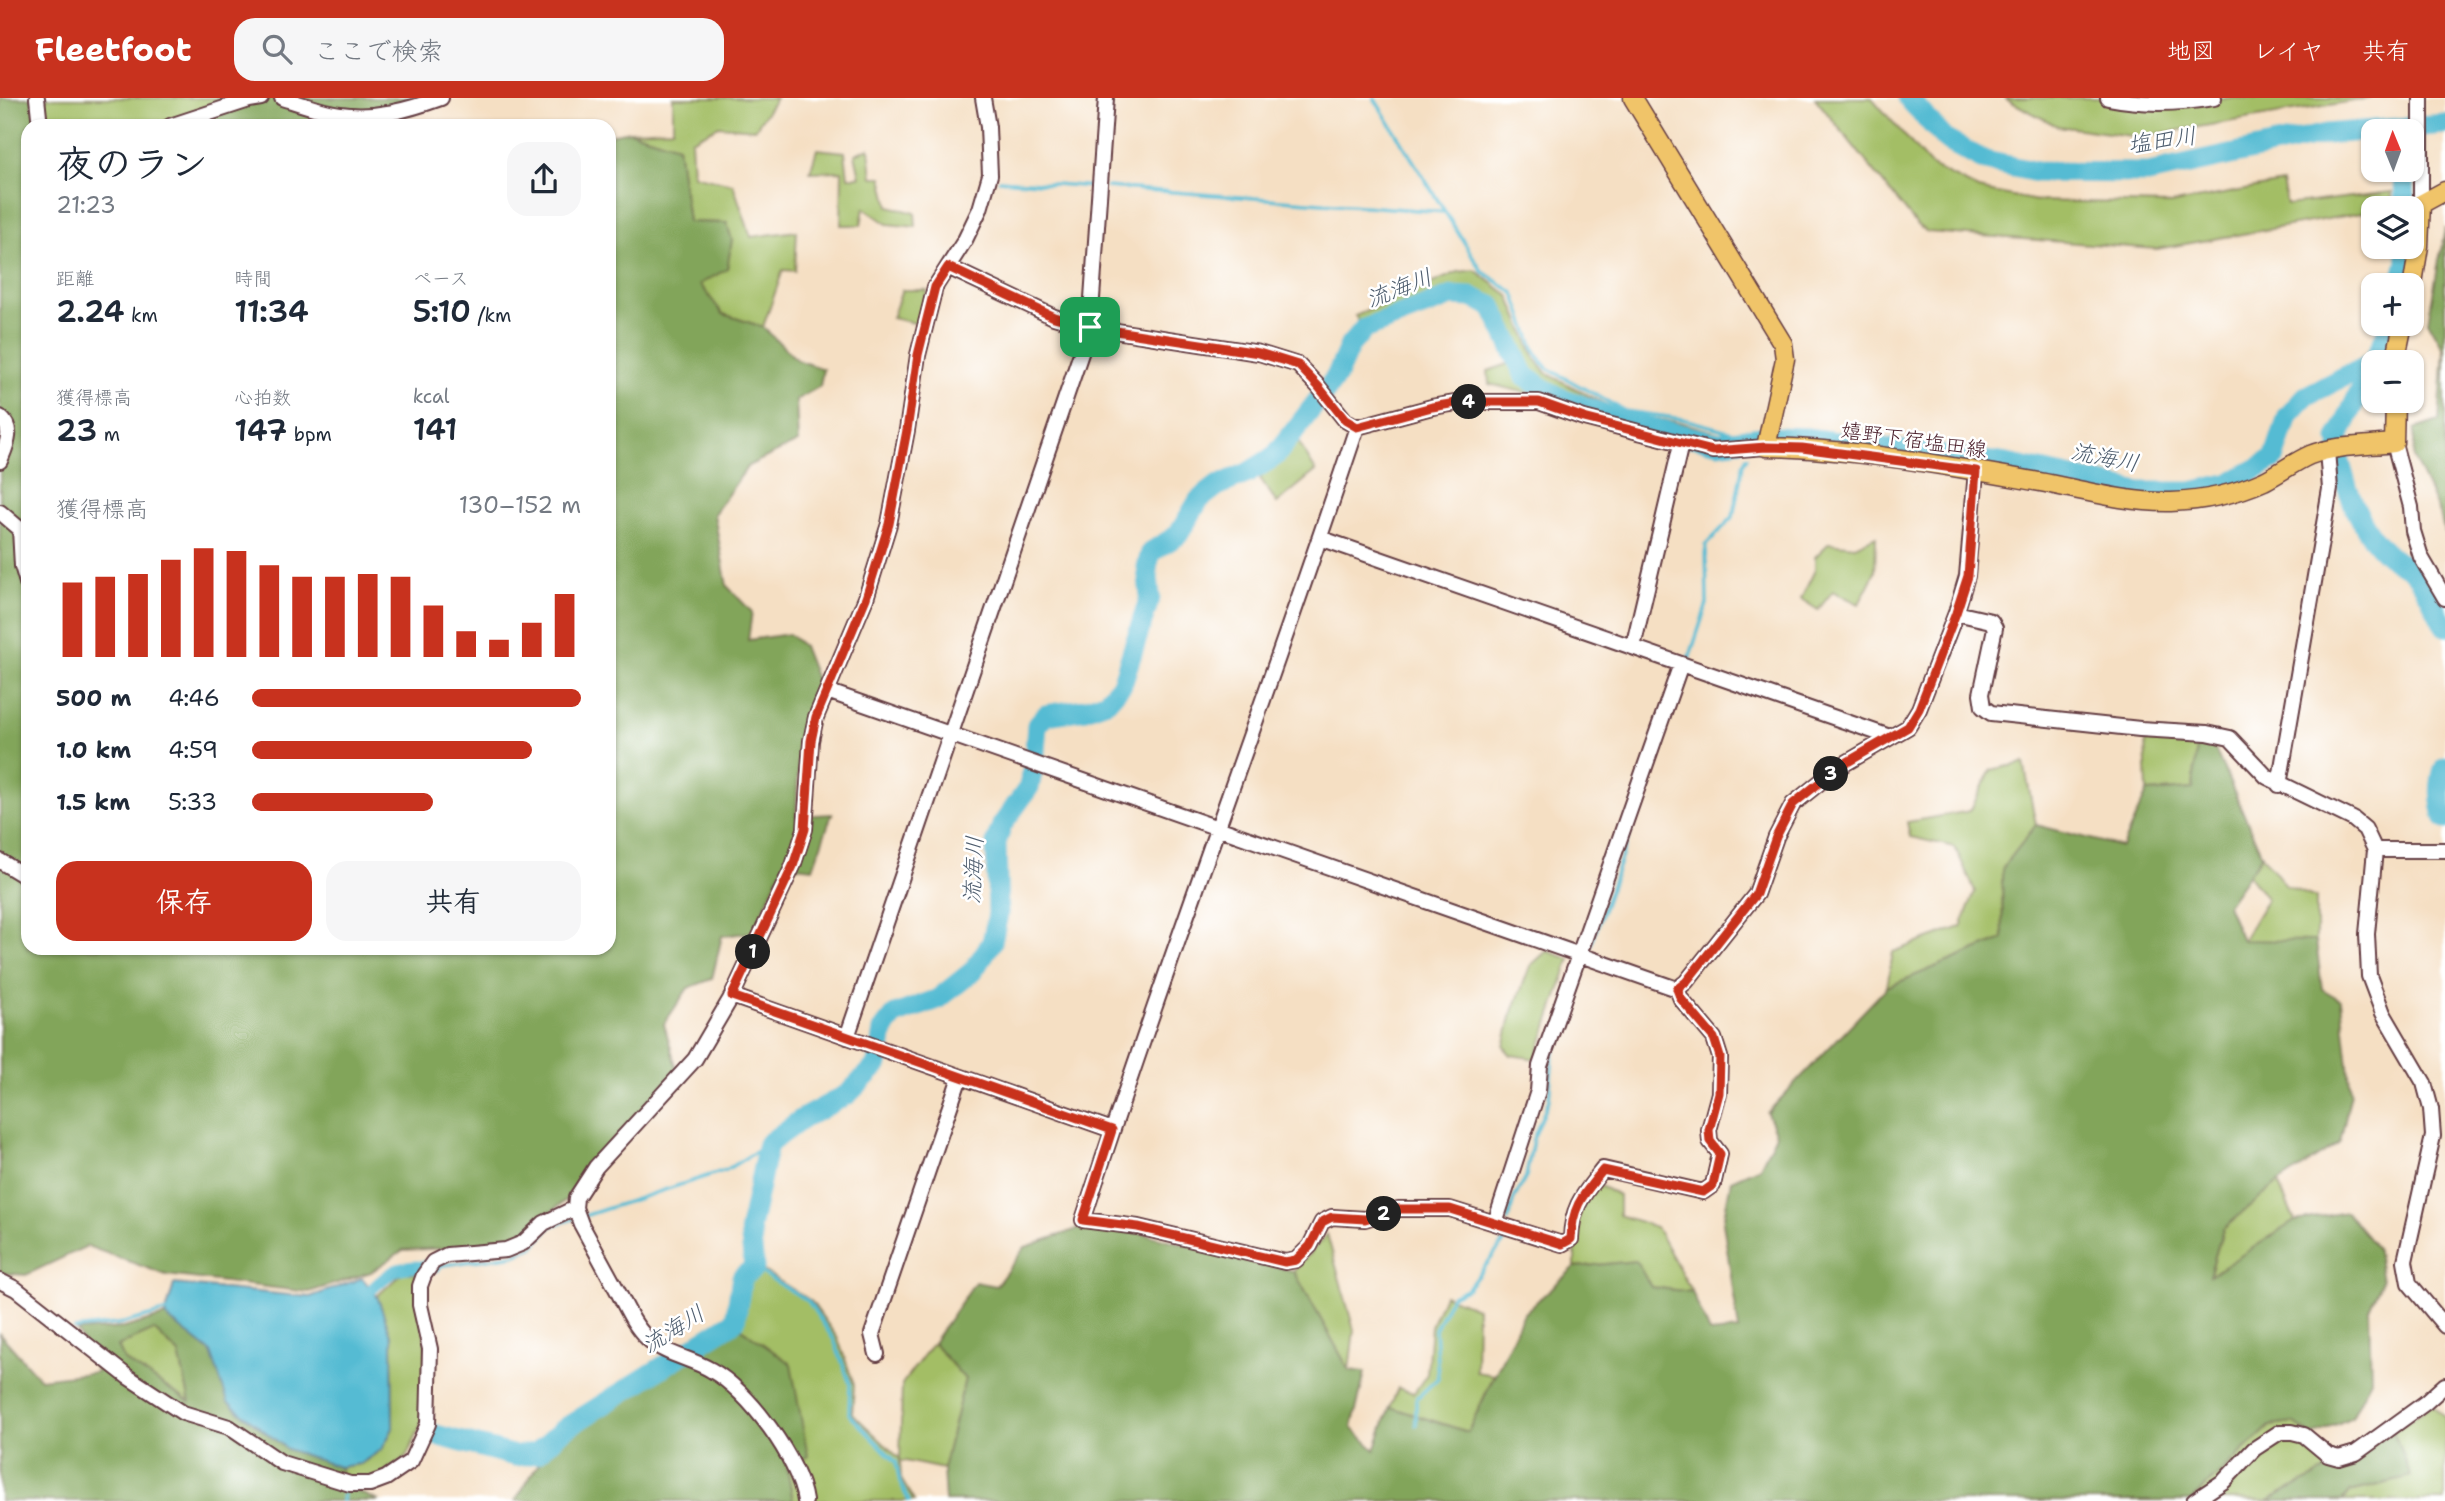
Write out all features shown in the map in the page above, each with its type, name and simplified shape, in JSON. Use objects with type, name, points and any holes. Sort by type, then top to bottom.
[{"type":"main road","points":[[1633,98],[1783,344],[1785,359],[1766,447]]},
{"type":"main road","points":[[2415,273],[2419,246],[2421,195],[2445,191]]},
{"type":"main road","points":[[2394,443],[2395,413]]},
{"type":"main road","name":"嬉野下宿塩田線","points":[[1766,447],[1852,453],[1976,471],[2138,500],[2175,502],[2220,496],[2263,481],[2309,456],[2327,450],[2394,443]]},
{"type":"street","points":[[37,98],[39,119]]},
{"type":"street","points":[[191,119],[261,98]]},
{"type":"street","points":[[282,98],[338,114],[361,116],[411,109],[441,98]]},
{"type":"street","points":[[805,1501],[795,1468],[780,1442],[734,1386],[710,1369],[668,1352],[649,1340],[634,1322],[581,1224],[575,1208],[576,1198],[596,1167],[695,1059],[732,996],[793,866],[805,829],[811,741],[816,717],[866,598],[889,524],[918,355],[935,287],[980,209],[990,175],[988,127],[983,98]]},
{"type":"street","points":[[847,1037],[1090,327],[1106,98]]},
{"type":"street","points":[[2108,98],[2127,102],[2188,102],[2214,98]]},
{"type":"street","points":[[2421,98],[2421,195]]},
{"type":"street","points":[[948,267],[1054,317],[1090,327],[1259,353],[1298,365],[1345,420],[1357,427],[1462,402],[1539,402],[1584,418],[1713,451],[1766,447]]},
{"type":"street","points":[[0,417],[4,419],[9,432],[0,461]]},
{"type":"street","points":[[827,691],[1219,827],[1677,989],[1681,999],[1714,1038],[1720,1057],[1719,1093],[1709,1130],[1710,1141],[1720,1154],[1713,1185],[1703,1192],[1603,1170],[1578,1202],[1572,1219],[1571,1239],[1562,1244],[1450,1209],[1398,1209],[1365,1219],[1332,1217],[1322,1222],[1310,1246],[1296,1260],[1285,1262],[1138,1227],[1083,1220],[1112,1130],[1219,827],[1320,538],[1357,427]]},
{"type":"street","points":[[2394,443],[2421,557],[2445,598]]},
{"type":"street","points":[[1633,647],[1681,444]]},
{"type":"street","points":[[2279,785],[2330,489],[2327,450]]},
{"type":"street","points":[[1677,989],[1686,982],[1756,894],[1776,837],[1793,804],[1839,767],[1908,727],[1919,709],[1968,576],[1976,471]]},
{"type":"street","points":[[0,512],[20,529],[21,548]]},
{"type":"street","points":[[1320,538],[1890,737]]},
{"type":"street","points":[[1956,613],[1991,621],[1995,628],[1981,694],[1983,707],[1991,713],[2140,729],[2207,733],[2230,738],[2267,777],[2353,819],[2365,829],[2375,850],[2367,934],[2369,976],[2384,1013],[2424,1083],[2431,1109],[2433,1136],[2405,1261],[2409,1283],[2445,1326]]},
{"type":"street","points":[[1495,1223],[1538,1091],[1540,1066],[1681,664]]},
{"type":"street","points":[[2375,850],[2445,850]]},
{"type":"street","points":[[0,861],[21,873]]},
{"type":"street","points":[[732,996],[1112,1130]]},
{"type":"street","points":[[877,1354],[872,1334],[960,1077]]},
{"type":"street","points":[[0,1281],[16,1289],[128,1377],[183,1413],[229,1427],[282,1463],[350,1484],[370,1484],[386,1478],[411,1461],[428,1424],[430,1349],[420,1305],[420,1286],[433,1262],[447,1255],[506,1250],[523,1243],[544,1223],[575,1208]]},
{"type":"street","points":[[2194,1501],[2224,1481],[2254,1449],[2280,1432],[2304,1435],[2328,1455],[2339,1458],[2356,1453],[2425,1404],[2445,1385]]},
{"type":"green space","points":[[0,98],[34,98],[37,119],[21,119],[21,955],[616,955],[616,134],[629,131],[678,146],[688,222],[727,223],[732,240],[727,269],[700,284],[723,314],[763,327],[797,360],[823,369],[820,386],[796,400],[798,442],[748,466],[714,514],[727,586],[752,612],[748,640],[789,634],[803,646],[818,684],[800,733],[796,816],[832,814],[813,868],[783,865],[754,932],[722,936],[712,979],[688,988],[664,1024],[677,1070],[631,1123],[590,1162],[567,1199],[516,1240],[452,1248],[403,1250],[371,1272],[309,1292],[166,1275],[87,1246],[26,1275],[0,1273]]},
{"type":"green space","points":[[34,98],[250,98],[198,119],[37,119]]},
{"type":"green space","points":[[250,98],[421,98],[382,107],[363,119],[198,119]]},
{"type":"green space","points":[[673,98],[776,98],[755,129],[719,126],[691,140],[693,175],[733,184],[751,237],[797,231],[795,271],[783,270],[763,327],[723,314],[699,284],[727,223],[688,222],[678,146],[629,131],[673,129]]},
{"type":"green space","points":[[1815,98],[1872,98],[1931,166],[1978,189],[2037,201],[2170,204],[2282,183],[2287,205],[2392,192],[2392,196],[2361,196],[2361,213],[2157,249],[1927,232],[1917,225]]},
{"type":"green space","points":[[2004,98],[2371,98],[2139,137],[2057,126]]},
{"type":"green space","points":[[869,148],[872,177],[882,177],[889,206],[915,213],[916,227],[887,224],[864,208],[861,225],[841,225],[842,171],[810,172],[817,149],[845,152],[848,177],[860,177],[855,154]]},
{"type":"green space","points":[[2445,228],[2445,534],[2440,514],[2413,457],[2415,429],[2439,421],[2444,349],[2428,321]]},
{"type":"green space","points":[[1475,270],[1509,296],[1534,356],[1546,373],[1623,414],[1682,423],[1721,434],[1717,439],[1624,419],[1558,393],[1531,394],[1489,384],[1488,371],[1525,358],[1498,302],[1471,290],[1451,292],[1362,325],[1355,316],[1458,272]]},
{"type":"green space","points":[[902,290],[927,290],[919,324],[892,318]]},
{"type":"green space","points":[[1296,438],[1316,471],[1277,503],[1260,478]]},
{"type":"green space","points":[[1876,536],[1875,572],[1859,604],[1833,591],[1818,610],[1801,599],[1815,570],[1815,557],[1829,543],[1855,546]]},
{"type":"green space","points":[[2145,740],[2197,745],[2193,789],[2147,792]]},
{"type":"green space","points":[[2197,745],[2214,747],[2262,855],[2227,905],[2242,940],[2316,941],[2322,989],[2341,1000],[2351,1093],[2340,1143],[2278,1183],[2223,1229],[2209,1276],[2295,1221],[2346,1212],[2376,1247],[2382,1280],[2369,1309],[2371,1380],[2352,1417],[2312,1436],[2294,1423],[2270,1426],[2193,1498],[2213,1501],[945,1501],[943,1469],[965,1379],[933,1343],[975,1282],[996,1286],[1025,1247],[1083,1227],[1140,1233],[1294,1271],[1349,1370],[1365,1372],[1352,1428],[1375,1450],[1390,1407],[1468,1432],[1524,1313],[1575,1267],[1636,1261],[1651,1287],[1692,1292],[1710,1333],[1739,1330],[1723,1222],[1731,1180],[1760,1167],[1776,1134],[1767,1113],[1887,987],[2003,939],[2002,869],[2036,825],[2122,847],[2147,792],[2193,789]]},
{"type":"green space","points":[[2024,763],[2036,825],[2002,869],[2003,939],[1887,987],[1893,952],[1961,927],[1975,891],[1955,847],[1910,837],[1907,822],[1970,811],[1991,770]]},
{"type":"green space","points":[[2262,855],[2286,886],[2316,898],[2316,941],[2242,941],[2267,899],[2248,874]]},
{"type":"green space","points":[[1547,951],[1570,959],[1536,1059],[1511,1055],[1504,1047],[1511,1017],[1530,966]]},
{"type":"green space","points":[[2278,1183],[2295,1221],[2209,1277],[2223,1229]]},
{"type":"green space","points":[[1598,1185],[1619,1195],[1619,1215],[1656,1227],[1692,1292],[1651,1287],[1635,1261],[1575,1267],[1575,1216]]},
{"type":"green space","points":[[1327,1234],[1354,1330],[1349,1370],[1294,1271]]},
{"type":"green space","points":[[762,1270],[811,1301],[838,1339],[854,1385],[852,1413],[900,1459],[902,1384],[933,1343],[965,1379],[943,1469],[900,1460],[901,1479],[914,1501],[793,1501],[787,1468],[791,1364],[739,1327],[746,1279]]},
{"type":"green space","points":[[403,1272],[418,1274],[426,1352],[422,1423],[406,1458],[375,1478],[346,1487],[339,1467],[361,1464],[382,1449],[393,1428],[392,1338],[377,1296]]},
{"type":"green space","points":[[1444,1295],[1477,1308],[1476,1372],[1494,1375],[1468,1432],[1390,1407],[1398,1388],[1414,1393],[1427,1374],[1431,1326]]},
{"type":"green space","points":[[165,1316],[211,1352],[229,1403],[287,1449],[339,1467],[346,1487],[379,1501],[0,1501],[0,1334],[40,1379],[97,1372],[77,1331],[124,1328]],"holes":[[[154,1330],[179,1354],[190,1402],[124,1360],[118,1346]]]},
{"type":"green space","points":[[739,1327],[791,1364],[808,1456],[787,1468],[793,1501],[515,1501],[541,1460],[569,1432]]},
{"type":"green space","points":[[154,1330],[179,1354],[190,1403],[124,1360],[118,1346]]},
{"type":"green space","points":[[2432,1405],[2445,1417],[2445,1501],[2342,1501],[2350,1492],[2411,1477],[2393,1431]]},
{"type":"green space","points":[[2294,1423],[2312,1436],[2340,1464],[2267,1501],[2192,1499],[2270,1426]]},
{"type":"green space","points":[[2393,1431],[2411,1477],[2350,1492],[2342,1501],[2267,1501],[2340,1464]]},
{"type":"water","points":[[362,1278],[377,1296],[392,1338],[393,1428],[382,1449],[360,1464],[339,1467],[287,1449],[228,1402],[211,1352],[165,1316],[174,1284],[310,1297]]},
{"type":"waterway","points":[[1374,98],[1482,271],[1514,293],[1535,351],[1547,368],[1625,411],[1683,419],[1751,437]]},
{"type":"waterway","name":"塩田川","points":[[1908,98],[1946,140],[1985,161],[2037,172],[2148,173],[2326,134],[2445,124]]},
{"type":"waterway","points":[[999,180],[1095,187]]},
{"type":"waterway","points":[[2404,182],[2405,196]]},
{"type":"waterway","points":[[1106,187],[1445,212]]},
{"type":"waterway","points":[[2404,273],[2407,259]]},
{"type":"waterway","name":"流海川","points":[[432,1434],[515,1456],[537,1453],[561,1431],[735,1321],[742,1277],[754,1268],[750,1228],[768,1144],[802,1119],[848,1094],[878,1064],[883,1030],[895,1015],[938,999],[973,971],[992,942],[998,914],[996,843],[1002,825],[1029,787],[1037,725],[1046,715],[1085,709],[1107,701],[1122,684],[1150,597],[1147,567],[1151,552],[1178,535],[1199,500],[1217,486],[1248,473],[1275,456],[1336,377],[1350,345],[1364,329],[1452,296],[1471,297],[1492,306],[1525,376],[1551,394],[1623,421],[1718,443],[1761,437]]},
{"type":"waterway","points":[[2338,439],[2385,336]]},
{"type":"waterway","name":"流海川","points":[[1774,437],[1806,438],[2007,464],[2140,492],[2191,492],[2231,483],[2274,459],[2288,416],[2306,396],[2361,368]]},
{"type":"waterway","points":[[2338,453],[2351,496],[2372,538],[2416,575],[2445,626]]},
{"type":"waterway","points":[[1689,659],[1707,604],[1706,545],[1733,517],[1743,464],[1747,457]]},
{"type":"waterway","points":[[2445,767],[2440,793],[2445,819]]},
{"type":"waterway","points":[[1589,951],[1650,775]]},
{"type":"waterway","points":[[1508,1220],[1514,1199],[1526,1177],[1533,1139],[1549,1100],[1553,1055],[1585,964]]},
{"type":"waterway","points":[[581,1217],[726,1170],[768,1144]]},
{"type":"waterway","points":[[438,1266],[514,1255],[534,1247],[551,1226],[573,1219]]},
{"type":"waterway","points":[[1416,1425],[1416,1399],[1438,1378],[1435,1329],[1452,1296],[1468,1288],[1504,1242],[1508,1232]]},
{"type":"waterway","points":[[371,1290],[400,1269],[436,1266]]},
{"type":"waterway","points":[[754,1268],[808,1301],[834,1340],[850,1384],[849,1414],[896,1462],[900,1483],[909,1501]]},
{"type":"waterway","points":[[75,1329],[124,1323],[168,1311]]},
{"type":"waterway","points":[[426,1445],[432,1434]]},
{"type":"waterway","points":[[395,1481],[405,1474]]},
{"type":"waterway","points":[[342,1501],[343,1495]]},
{"type":"route","points":[[948,267],[1054,317],[1090,327],[1259,353],[1298,365],[1345,420],[1357,427],[1462,402],[1539,402],[1584,418],[1713,451],[1766,447],[1802,448],[1976,471],[1968,576],[1919,709],[1908,727],[1839,767],[1793,804],[1776,837],[1756,894],[1686,982],[1677,989],[1681,999],[1714,1038],[1720,1057],[1719,1093],[1709,1130],[1710,1141],[1720,1154],[1713,1185],[1703,1192],[1603,1170],[1578,1202],[1572,1219],[1571,1239],[1562,1244],[1450,1209],[1398,1209],[1365,1219],[1332,1217],[1322,1222],[1310,1246],[1296,1260],[1285,1262],[1138,1227],[1083,1220],[1112,1130],[732,996],[793,866],[805,829],[811,741],[816,717],[866,598],[889,524],[918,355],[935,287],[948,267]]}]
